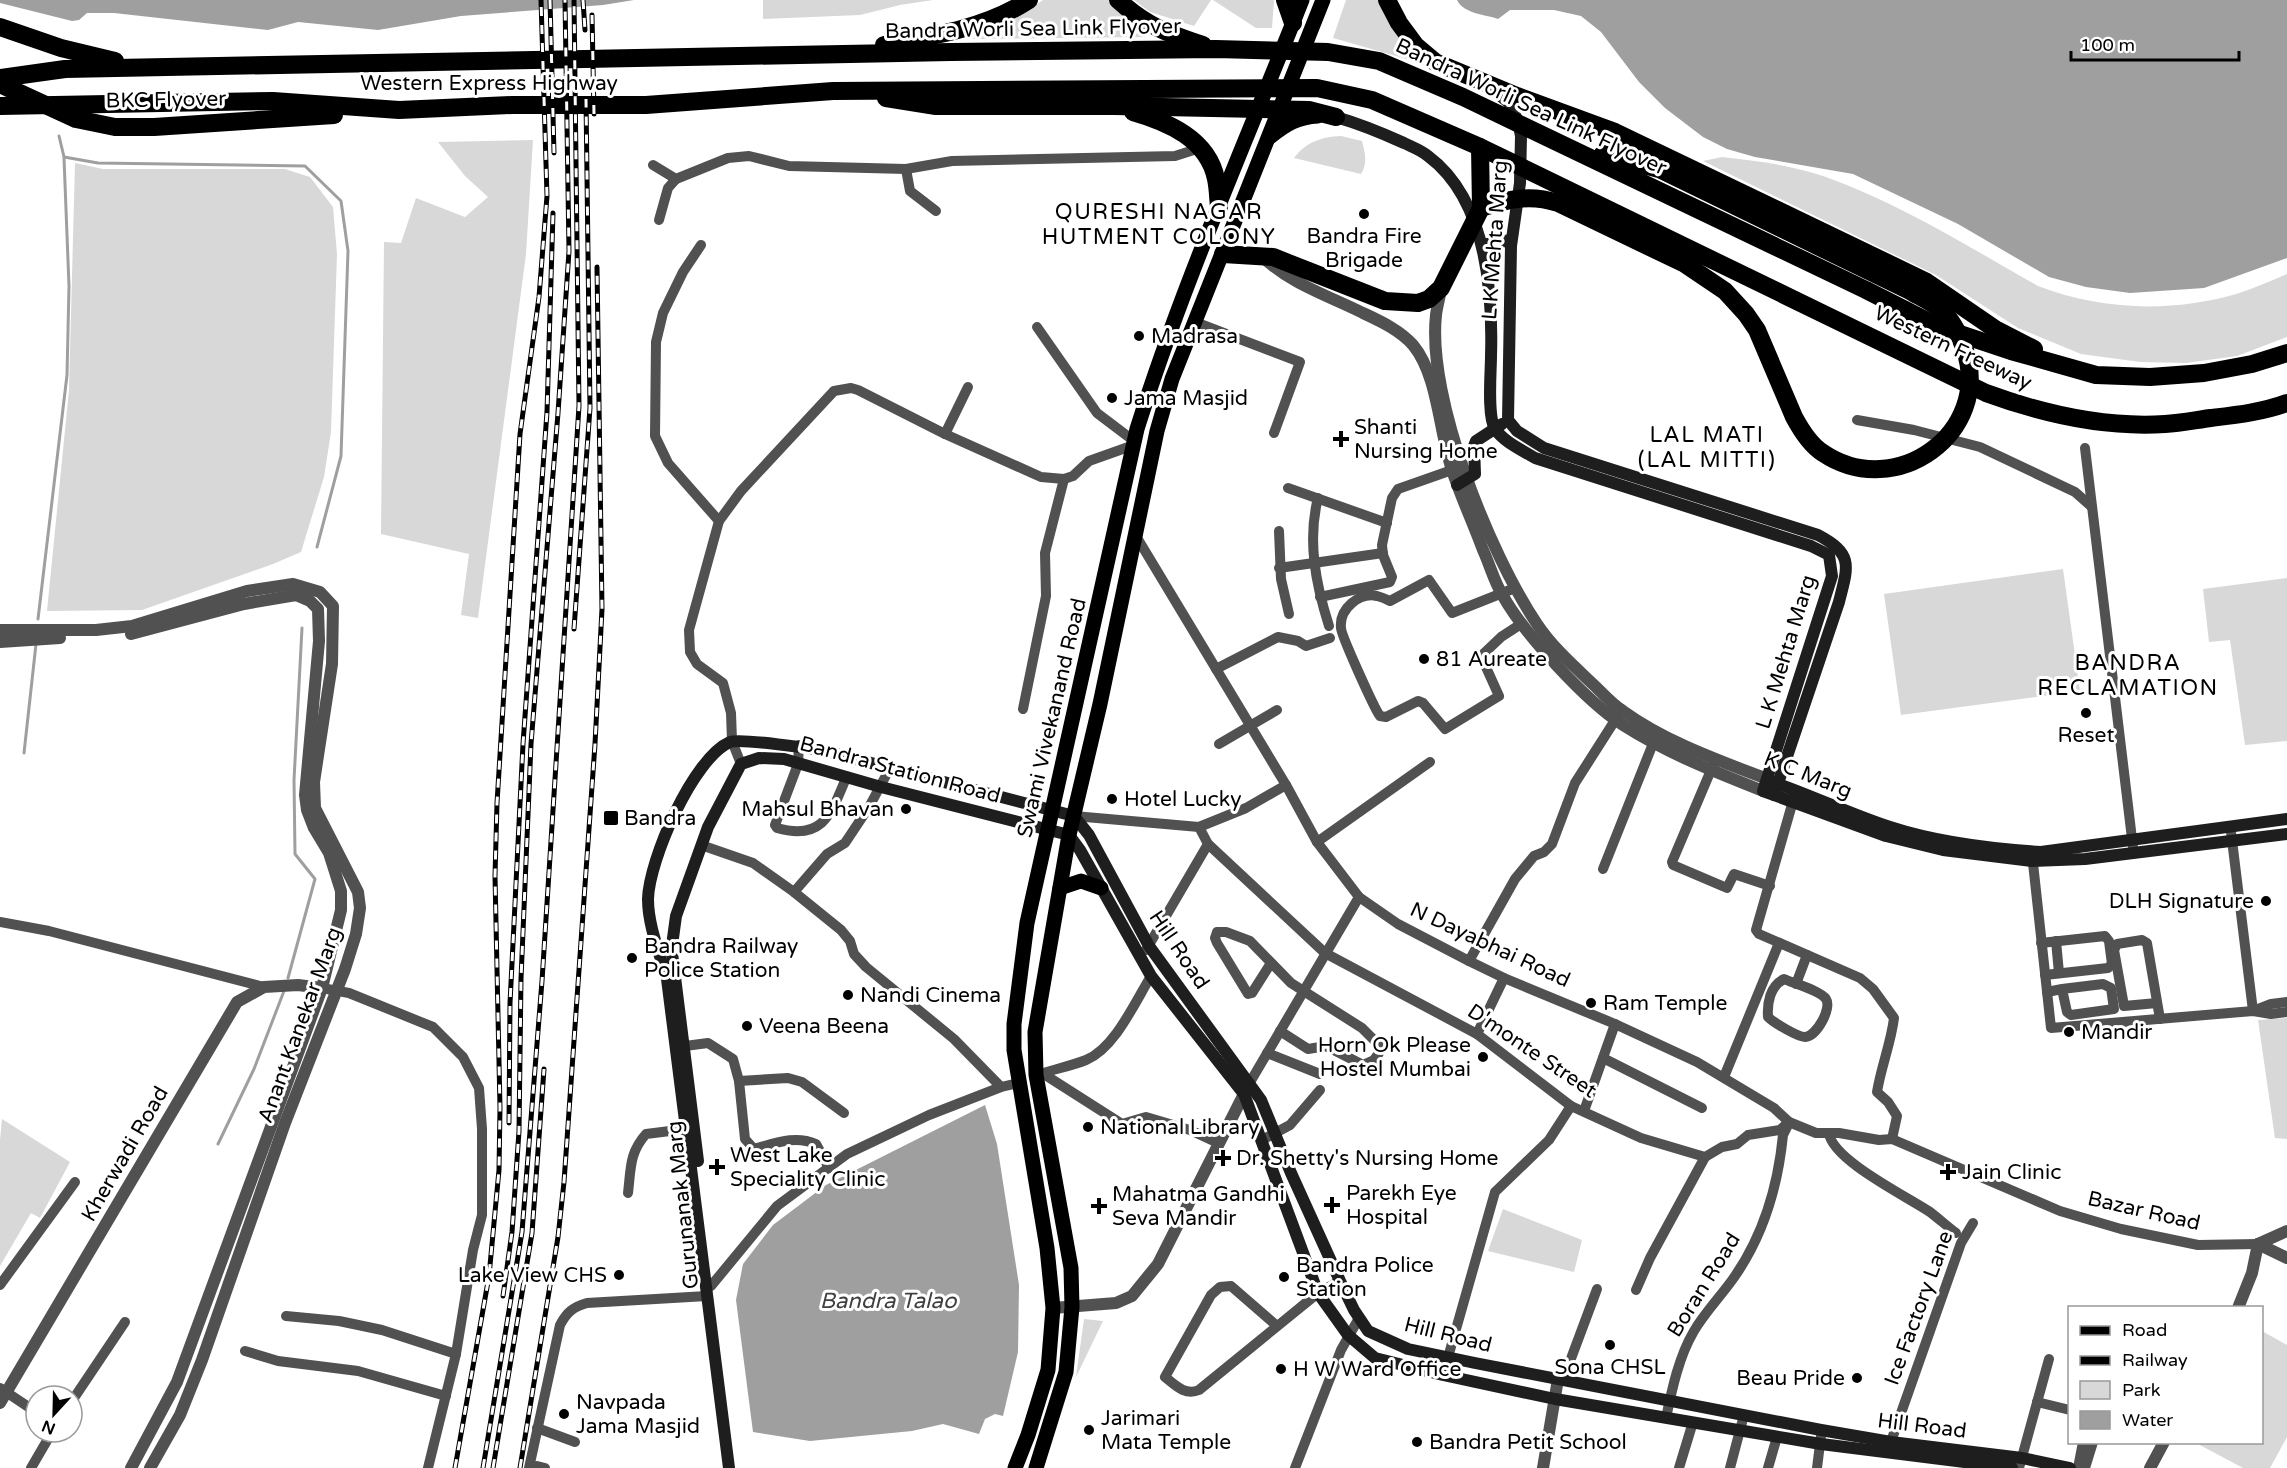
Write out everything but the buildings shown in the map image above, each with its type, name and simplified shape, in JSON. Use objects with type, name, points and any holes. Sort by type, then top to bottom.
[{"type":"highway","points":[[832,56],[949,33],[1008,13],[1029,0]]},
{"type":"highway","points":[[1118,0],[1137,18],[1161,30],[1216,50]]},
{"type":"highway","points":[[1285,0],[1293,23]]},
{"type":"highway","points":[[1387,0],[1399,23],[1416,46],[1435,62],[1615,132],[1925,281],[1995,329],[2038,352],[2090,373],[2150,378],[2204,373],[2252,364],[2287,353]]},
{"type":"highway","points":[[0,27],[61,48],[140,68]]},
{"type":"highway","points":[[0,38],[61,48]]},
{"type":"highway","name":"Bandra Worli Sea Link Flyover","points":[[832,56],[951,52],[1216,50],[1328,52],[1379,61],[1560,142],[1940,327],[2011,351],[2090,373]]},
{"type":"highway","name":"Western Express Highway","points":[[0,78],[65,69],[832,56]]},
{"type":"highway","points":[[0,64],[65,69]]},
{"type":"highway","name":"BKC Flyover","points":[[0,84],[76,120],[115,127],[154,127],[399,110]]},
{"type":"highway","points":[[833,91],[935,88],[1317,88],[1372,100],[1480,147],[1481,208],[1441,288],[1429,299],[1418,303],[1385,301],[1285,260],[1261,255],[1223,254]]},
{"type":"highway","points":[[833,91],[936,106],[1280,109],[1309,110],[1336,117]]},
{"type":"highway","name":"Western Express Highway","points":[[2,108],[273,101],[399,110],[512,105],[646,105],[833,91]]},
{"type":"highway","points":[[1114,106],[1154,118],[1184,132],[1208,154],[1216,179],[1219,207]]},
{"type":"highway","points":[[1481,208],[1508,199],[1543,198],[1685,264],[1718,285],[1732,297],[1757,330],[1785,398],[1802,431],[1821,452],[1842,463],[1864,470],[1898,468],[1941,444],[1954,427],[1962,412],[1970,376],[1962,341],[1953,324],[1937,307],[1910,291],[1659,169],[1560,142]]},
{"type":"highway","name":"Western Freeway","points":[[1480,147],[1986,393],[2022,406],[2054,414],[2106,422],[2164,424],[2228,416],[2287,403]]},
{"type":"main road","name":"Swami Vivekanand Road","points":[[1015,1468],[1048,1370],[1053,1308],[1047,1248],[1014,1050],[1014,1024],[1027,923],[1134,443],[1156,369],[1302,0]]},
{"type":"main road","name":"Swami Vivekanand Road","points":[[1036,1468],[1066,1372],[1072,1307],[1071,1268],[1039,1074],[1035,1032],[1069,835],[1095,728],[1157,431],[1172,379],[1323,0]]},
{"type":"main road","name":"L K Mehta Marg","points":[[1473,78],[1508,102],[1518,121],[1521,136],[1520,183],[1511,240],[1508,420],[1517,431],[1544,448],[1818,535],[1836,545],[1845,559],[1846,573],[1832,623],[1792,744],[1771,787]]},
{"type":"main road","points":[[1269,138],[1287,124],[1301,117],[1336,117]]},
{"type":"main road","name":"L K Mehta Marg","points":[[1336,117],[1367,126],[1427,154],[1456,183],[1468,206],[1482,245],[1491,296],[1490,401],[1494,428],[1510,442],[1535,458],[1823,551],[1829,555],[1832,576],[1779,740],[1771,787]]},
{"type":"main road","points":[[1482,245],[1511,240]]},
{"type":"main road","points":[[1491,296],[1510,296]]},
{"type":"main road","points":[[1463,482],[1476,471],[1474,452],[1476,441],[1508,420]]},
{"type":"main road","points":[[1818,619],[1832,623]]},
{"type":"main road","points":[[1794,695],[1806,700]]},
{"type":"main road","points":[[1072,723],[1095,728]]},
{"type":"main road","points":[[1779,740],[1792,744]]},
{"type":"main road","points":[[708,1289],[667,979],[652,926],[648,899],[655,861],[682,801],[705,761],[732,741]]},
{"type":"main road","name":"Bandra Station Road","points":[[732,741],[799,745],[1074,816]]},
{"type":"main road","name":"Bandra Station Road","points":[[741,764],[759,758],[784,759],[846,778],[1048,829]]},
{"type":"main road","name":"Gurunanak Marg","points":[[735,1468],[725,1415],[708,1289],[685,1046],[672,953],[676,916],[701,845],[741,764]]},
{"type":"main road","name":"K C Marg","points":[[1771,787],[1893,828],[2032,856],[2085,859],[2287,834]]},
{"type":"main road","name":"Hill Road","points":[[1074,816],[1089,835],[1149,946],[1247,1089],[1262,1140],[1318,1293],[1348,1335],[1375,1358],[1555,1399],[1821,1444],[1889,1447],[2070,1468]]},
{"type":"main road","name":"K C Marg","points":[[2032,856],[2231,825],[2287,819]]},
{"type":"main road","points":[[1048,829],[1069,835]]},
{"type":"main road","name":"Hill Road","points":[[1069,835],[1150,976],[1247,1089],[1261,1100],[1340,1281],[1368,1331],[1408,1349],[1448,1358],[1821,1430],[1889,1447],[2013,1468]]},
{"type":"main road","points":[[1060,888],[1082,881],[1101,888]]},
{"type":"main road","name":"Gurunanak Marg","points":[[725,1415],[729,1468]]},
{"type":"street","points":[[659,220],[668,188],[676,179],[728,158],[749,156],[789,166],[906,169],[952,161],[1175,156],[1200,148]]},
{"type":"street","points":[[653,165],[676,179]]},
{"type":"street","points":[[906,169],[910,191],[936,211]]},
{"type":"street","points":[[701,245],[683,272],[663,313],[656,342],[655,436],[668,463],[719,521]]},
{"type":"street","points":[[1261,255],[1280,273],[1376,319],[1399,332],[1413,346],[1423,363],[1463,482]]},
{"type":"street","points":[[1441,288],[1436,317],[1439,367],[1457,466]]},
{"type":"street","points":[[1195,322],[1300,363],[1274,433]]},
{"type":"street","points":[[741,764],[732,741],[731,713],[723,683],[697,664],[690,652],[689,630],[719,521],[741,491],[834,391],[850,388],[858,390],[945,434],[1041,477],[1064,479],[1073,476],[1089,461],[1134,443],[1097,413],[1037,327]]},
{"type":"street","points":[[945,434],[968,387]]},
{"type":"street","points":[[1857,420],[1914,430],[1980,447],[2075,492],[2092,507]]},
{"type":"street","points":[[2085,448],[2133,853]]},
{"type":"street","points":[[1320,597],[1390,582],[1392,577],[1382,545],[1392,498],[1398,489],[1457,466]]},
{"type":"street","points":[[1023,709],[1046,596],[1045,553],[1064,479]]},
{"type":"street","name":"K C Marg","points":[[1463,482],[1515,588],[1528,627]]},
{"type":"street","name":"K C Marg","points":[[1463,482],[1502,595],[1528,627],[1564,656],[1618,715],[1655,737],[1713,765],[1771,787]]},
{"type":"street","points":[[1288,488],[1387,523]]},
{"type":"street","points":[[1318,498],[1312,526],[1315,563],[1320,597],[1329,626]]},
{"type":"street","points":[[1279,531],[1279,568],[1289,614]]},
{"type":"street","name":"N Dayabhai Road","points":[[1136,536],[1286,785],[1317,842],[1359,897],[1398,924],[1469,961],[1697,1062],[1774,1108],[1789,1122],[1816,1133],[1829,1133]]},
{"type":"street","points":[[1279,568],[1383,553]]},
{"type":"street","points":[[1515,588],[1452,613],[1429,580],[1390,601],[1376,595],[1351,603],[1344,612],[1341,630],[1378,714],[1386,717],[1420,701],[1445,729],[1496,699],[1498,692],[1481,656],[1501,638],[1528,627]]},
{"type":"street","name":"Anant Kanekar Marg","points":[[0,642],[96,633],[132,626],[247,591],[293,584],[320,592],[333,606],[332,664],[314,782],[315,808],[356,887],[360,908],[356,934],[345,969],[285,1123],[202,1360],[180,1415],[150,1468]]},
{"type":"street","name":"Anant Kanekar Marg","points":[[0,630],[133,634],[244,604],[296,596],[310,601],[318,609],[319,641],[305,795],[307,810],[314,828],[329,853],[341,891],[341,910],[322,988],[177,1382],[130,1468]]},
{"type":"street","points":[[1216,669],[1278,637],[1298,641],[1306,646],[1330,638]]},
{"type":"street","points":[[1219,744],[1277,710]]},
{"type":"street","points":[[1469,961],[1515,879],[1534,856],[1544,852],[1552,844],[1575,783],[1618,715]]},
{"type":"street","points":[[1603,869],[1655,737]]},
{"type":"street","points":[[799,745],[798,764],[775,825],[777,828],[792,832],[816,828],[826,820],[846,778]]},
{"type":"street","points":[[1317,842],[1430,762]]},
{"type":"street","points":[[1713,765],[1672,862],[1673,865],[1727,888],[1734,874],[1770,886]]},
{"type":"street","points":[[794,892],[827,854],[845,843],[881,787],[890,768]]},
{"type":"street","points":[[1074,816],[1199,827],[1246,808],[1286,785]]},
{"type":"street","points":[[1794,796],[1756,930],[1759,934],[1860,978],[1873,989],[1894,1017],[1877,1092],[1888,1102],[1897,1116],[1893,1139]]},
{"type":"street","points":[[2231,825],[2253,1011]]},
{"type":"street","name":"D'monte Street","points":[[1199,827],[1208,844],[1325,954],[1477,1034],[1571,1106],[1641,1138],[1705,1157]]},
{"type":"street","points":[[1140,956],[1149,946],[1208,844]]},
{"type":"street","points":[[701,845],[753,863],[841,930],[850,941],[854,954],[866,967],[954,1039],[1000,1087]]},
{"type":"street","points":[[2032,856],[2041,943],[2051,1028],[2114,1011],[2110,986],[2103,984],[2047,992]]},
{"type":"street","points":[[1053,1308],[1116,1303],[1132,1296],[1158,1264],[1247,1089],[1359,897]]},
{"type":"street","points":[[0,922],[49,931],[264,987]]},
{"type":"street","points":[[1271,963],[1252,993],[1248,994],[1216,943],[1217,932],[1227,932],[1250,941],[1291,983],[1362,1028],[1379,1045],[1378,1056],[1363,1065],[1326,1046],[1308,1048],[1280,1031]]},
{"type":"street","points":[[2041,943],[2105,936],[2109,941],[2112,964],[2108,968],[2045,975]]},
{"type":"street","points":[[2157,1003],[2124,1006],[2114,950],[2116,944],[2142,940],[2147,943],[2160,1019]]},
{"type":"street","points":[[2056,941],[2059,973]]},
{"type":"street","points":[[1724,1077],[1779,943]]},
{"type":"street","points":[[1796,984],[1807,955]]},
{"type":"street","points":[[1039,1074],[1086,1060],[1097,1054],[1114,1037],[1150,976]]},
{"type":"street","points":[[1477,1034],[1504,978]]},
{"type":"street","points":[[1784,979],[1796,984],[1822,995],[1828,1003],[1818,1029],[1810,1036],[1800,1036],[1768,1017],[1769,997],[1776,984],[1784,979]]},
{"type":"street","name":"Kherwadi Road","points":[[2,1395],[237,1002],[264,987],[298,985],[322,988]]},
{"type":"street","points":[[322,988],[349,993],[433,1027],[463,1057],[479,1088],[482,1129],[482,1215],[473,1250],[456,1354],[428,1468]]},
{"type":"street","points":[[2062,989],[2068,1013],[2086,1019],[2160,1019],[2253,1011],[2271,1014],[2287,1012]]},
{"type":"street","points":[[2253,1011],[2271,1004],[2287,1002]]},
{"type":"street","points":[[1584,1111],[1615,1024]]},
{"type":"street","points":[[685,1046],[708,1043],[733,1059],[739,1081],[745,1139],[754,1149],[792,1139],[804,1139],[816,1144],[828,1168]]},
{"type":"street","points":[[1267,1053],[1320,1074]]},
{"type":"street","points":[[1603,1058],[1702,1108]]},
{"type":"street","points":[[1039,1074],[1122,1124],[1146,1117],[1190,1130],[1218,1143]]},
{"type":"street","points":[[739,1081],[788,1078],[802,1082],[844,1113]]},
{"type":"street","points":[[529,1468],[560,1325],[567,1312],[587,1303],[708,1289],[777,1206],[847,1154],[929,1115],[1000,1087],[1018,1083]]},
{"type":"street","points":[[1262,1140],[1290,1125],[1320,1090]]},
{"type":"street","points":[[1443,1375],[1495,1191],[1549,1140],[1571,1106]]},
{"type":"street","points":[[1636,1290],[1650,1258],[1705,1157],[1722,1148],[1737,1144],[1748,1135],[1780,1130],[1789,1122]]},
{"type":"street","name":"Boran Road","points":[[1666,1418],[1685,1348],[1694,1331],[1736,1274],[1762,1228],[1771,1203],[1783,1136],[1789,1122]]},
{"type":"street","points":[[628,1193],[636,1145],[646,1134],[686,1129]]},
{"type":"street","points":[[1829,1133],[1830,1141],[1839,1153],[1900,1196],[1930,1212],[1956,1233]]},
{"type":"street","name":"Bazar Road","points":[[1829,1133],[1879,1140],[1893,1139],[2060,1211],[2101,1223],[2198,1245],[2258,1244]]},
{"type":"street","points":[[0,1286],[75,1182]]},
{"type":"street","name":"Ice Factory Lane","points":[[1889,1447],[1961,1243],[1973,1223]]},
{"type":"street","points":[[2258,1244],[2287,1231]]},
{"type":"street","points":[[2258,1244],[2287,1258]]},
{"type":"street","points":[[2239,1306],[2252,1273],[2258,1244]]},
{"type":"street","points":[[1277,1326],[1231,1286],[1220,1287],[1211,1295],[1165,1377],[1183,1391],[1192,1393],[1199,1390],[1318,1293],[1340,1281]]},
{"type":"street","points":[[1543,1468],[1560,1380],[1597,1289]]},
{"type":"street","points":[[286,1316],[339,1321],[382,1330],[456,1354]]},
{"type":"street","points":[[1297,1468],[1348,1335],[1359,1318]]},
{"type":"street","points":[[83,1384],[125,1322]]},
{"type":"street","points":[[245,1351],[278,1361],[358,1371],[446,1396]]},
{"type":"street","points":[[2020,1463],[2049,1359]]},
{"type":"street","points":[[2,1395],[24,1406]]},
{"type":"street","points":[[2037,1402],[2068,1410]]},
{"type":"street","points":[[1730,1468],[1744,1415]]},
{"type":"street","points":[[1680,1468],[1693,1422]]},
{"type":"street","points":[[537,1428],[575,1442]]},
{"type":"street","points":[[1817,1468],[1821,1430]]},
{"type":"street","points":[[1768,1468],[1777,1437]]},
{"type":"street","points":[[31,1468],[45,1444]]},
{"type":"street","points":[[2078,1468],[2084,1444]]},
{"type":"street","points":[[2085,1468],[2093,1444]]},
{"type":"street","points":[[2150,1468],[2163,1444]]},
{"type":"street","points":[[535,1468],[537,1466],[545,1468]]},
{"type":"green space","points":[[763,0],[933,0],[860,15],[763,19]]},
{"type":"green space","points":[[1043,0],[1112,0],[1150,32],[1145,37],[972,39],[1013,20]]},
{"type":"green space","points":[[1134,0],[1211,0],[1194,26],[1150,12]]},
{"type":"green space","points":[[1213,0],[1274,0],[1272,28],[1256,28]]},
{"type":"green space","points":[[1346,0],[1381,0],[1406,45],[1424,64],[1333,38]]},
{"type":"green space","points":[[1341,136],[1362,141],[1365,162],[1361,174],[1294,158],[1314,141]]},
{"type":"green space","points":[[533,140],[526,254],[478,618],[461,615],[469,554],[381,534],[384,242],[401,243],[416,198],[465,217],[488,197],[465,176],[438,142]]},
{"type":"green space","points":[[1722,157],[1800,169],[1854,188],[1934,227],[2038,286],[2086,300],[2136,306],[2186,304],[2236,294],[2287,274],[2287,337],[2237,356],[2186,363],[2140,362],[2081,354],[2018,328],[1936,275],[1703,161]]},
{"type":"green space","points":[[75,163],[103,169],[285,169],[310,177],[333,207],[337,254],[331,432],[324,477],[301,552],[142,610],[47,611],[69,390]]},
{"type":"green space","points":[[2063,569],[2080,691],[1901,715],[1884,594]]},
{"type":"green space","points":[[2287,578],[2287,741],[2245,745],[2230,640],[2209,642],[2203,589]]},
{"type":"green space","points":[[2287,1018],[2287,1139],[2275,1138],[2258,1020]]},
{"type":"green space","points":[[2,1119],[70,1162],[40,1218],[31,1213],[0,1266],[0,1140]]},
{"type":"green space","points":[[1503,1209],[1582,1240],[1574,1272],[1488,1251]]},
{"type":"green space","points":[[1084,1319],[1103,1321],[1076,1377]]},
{"type":"green space","points":[[2263,1332],[2287,1345],[2287,1437],[2270,1468],[2243,1468],[2198,1444],[2263,1444]]},
{"type":"water","points":[[0,0],[634,0],[603,5],[461,16],[378,30],[298,22],[268,30],[114,13],[87,13],[79,20],[72,21],[0,3]]},
{"type":"water","points":[[1457,0],[2287,0],[2287,258],[2204,288],[2130,293],[2086,287],[2049,277],[1958,224],[1853,174],[1755,157],[1727,149],[1703,137],[1665,108],[1639,82],[1601,32],[1581,16],[1554,10],[1510,10],[1498,19],[1469,11]]},
{"type":"water","name":"Bandra Talao","points":[[985,1105],[997,1144],[1019,1285],[1018,1352],[1003,1416],[995,1414],[985,1419],[979,1434],[943,1424],[912,1431],[810,1441],[753,1432],[736,1300],[743,1264],[773,1225],[826,1185]]},
{"type":"waterway","points":[[59,136],[64,157],[98,163],[305,166],[341,201],[348,251],[341,456],[317,547]]},
{"type":"waterway","points":[[38,619],[67,375],[69,286],[64,158]]},
{"type":"waterway","points":[[288,978],[315,879],[295,854],[294,780],[302,628]]},
{"type":"waterway","points":[[24,753],[36,644]]},
{"type":"waterway","points":[[218,1144],[254,1069],[284,991]]},
{"type":"railway","points":[[455,1468],[489,1276],[499,1170],[500,1108],[495,876],[497,803],[520,434],[539,297],[547,196],[541,0]]},
{"type":"railway","points":[[550,0],[554,153]]},
{"type":"railway","points":[[503,1296],[512,1232],[519,1131],[521,979],[531,744],[569,251],[565,0]]},
{"type":"railway","points":[[483,1468],[522,1232],[542,981],[579,406],[574,0]]},
{"type":"railway","points":[[583,0],[585,30]]},
{"type":"railway","points":[[592,15],[594,114]]},
{"type":"railway","points":[[574,629],[590,408],[586,99]]},
{"type":"railway","points":[[509,1123],[510,1003],[523,744],[547,412],[553,213]]},
{"type":"railway","points":[[520,1468],[558,1237],[564,1182],[595,744],[602,609],[597,267]]},
{"type":"railway","points":[[493,1468],[532,1233],[544,1069]]},
{"type":"place","name":"Bandra Fire Brigade","points":[[1364,214]]},
{"type":"place","name":"Madrasa","points":[[1139,336]]},
{"type":"place","name":"Jama Masjid","points":[[1112,398]]},
{"type":"place","name":"Shanti Nursing Home","points":[[1341,439]]},
{"type":"place","name":"81 Aureate","points":[[1424,659]]},
{"type":"place","name":"Reset","points":[[2086,713]]},
{"type":"place","name":"Hotel Lucky","points":[[1112,799]]},
{"type":"place","name":"Mahsul Bhavan","points":[[906,809]]},
{"type":"place","name":"Bandra","points":[[611,818]]},
{"type":"place","name":"DLH Signature","points":[[2266,901]]},
{"type":"place","name":"Bandra Railway Police Station","points":[[632,958]]},
{"type":"place","name":"Nandi Cinema","points":[[848,995]]},
{"type":"place","name":"Ram Temple","points":[[1591,1003]]},
{"type":"place","name":"Veena Beena","points":[[747,1026]]},
{"type":"place","name":"Mandir","points":[[2069,1032]]},
{"type":"place","name":"Horn Ok Please Hostel Mumbai","points":[[1483,1057]]},
{"type":"place","name":"National Library","points":[[1088,1127]]},
{"type":"place","name":"Dr. Shetty's Nursing Home","points":[[1223,1158]]},
{"type":"place","name":"West Lake Speciality Clinic","points":[[717,1167]]},
{"type":"place","name":"Jain Clinic","points":[[1948,1172]]},
{"type":"place","name":"Parekh Eye Hospital","points":[[1332,1205]]},
{"type":"place","name":"Mahatma Gandhi Seva Mandir","points":[[1099,1206]]},
{"type":"place","name":"Lake View CHS","points":[[619,1275]]},
{"type":"place","name":"Bandra Police Station","points":[[1284,1277]]},
{"type":"place","name":"Sona CHSL","points":[[1610,1345]]},
{"type":"place","name":"H W Ward Office","points":[[1281,1369]]},
{"type":"place","name":"Beau Pride","points":[[1857,1378]]},
{"type":"place","name":"Navpada Jama Masjid","points":[[564,1414]]},
{"type":"place","name":"Jarimari Mata Temple","points":[[1089,1430]]},
{"type":"place","name":"Bandra Petit School","points":[[1417,1442]]},
{"type":"district","name":"QURESHI NAGAR HUTMENT COLONY","points":[[1159,224]]},
{"type":"district","name":"LAL MATI (LAL MITTI)","points":[[1707,448]]},
{"type":"district","name":"BANDRA RECLAMATION","points":[[2128,676]]}]
